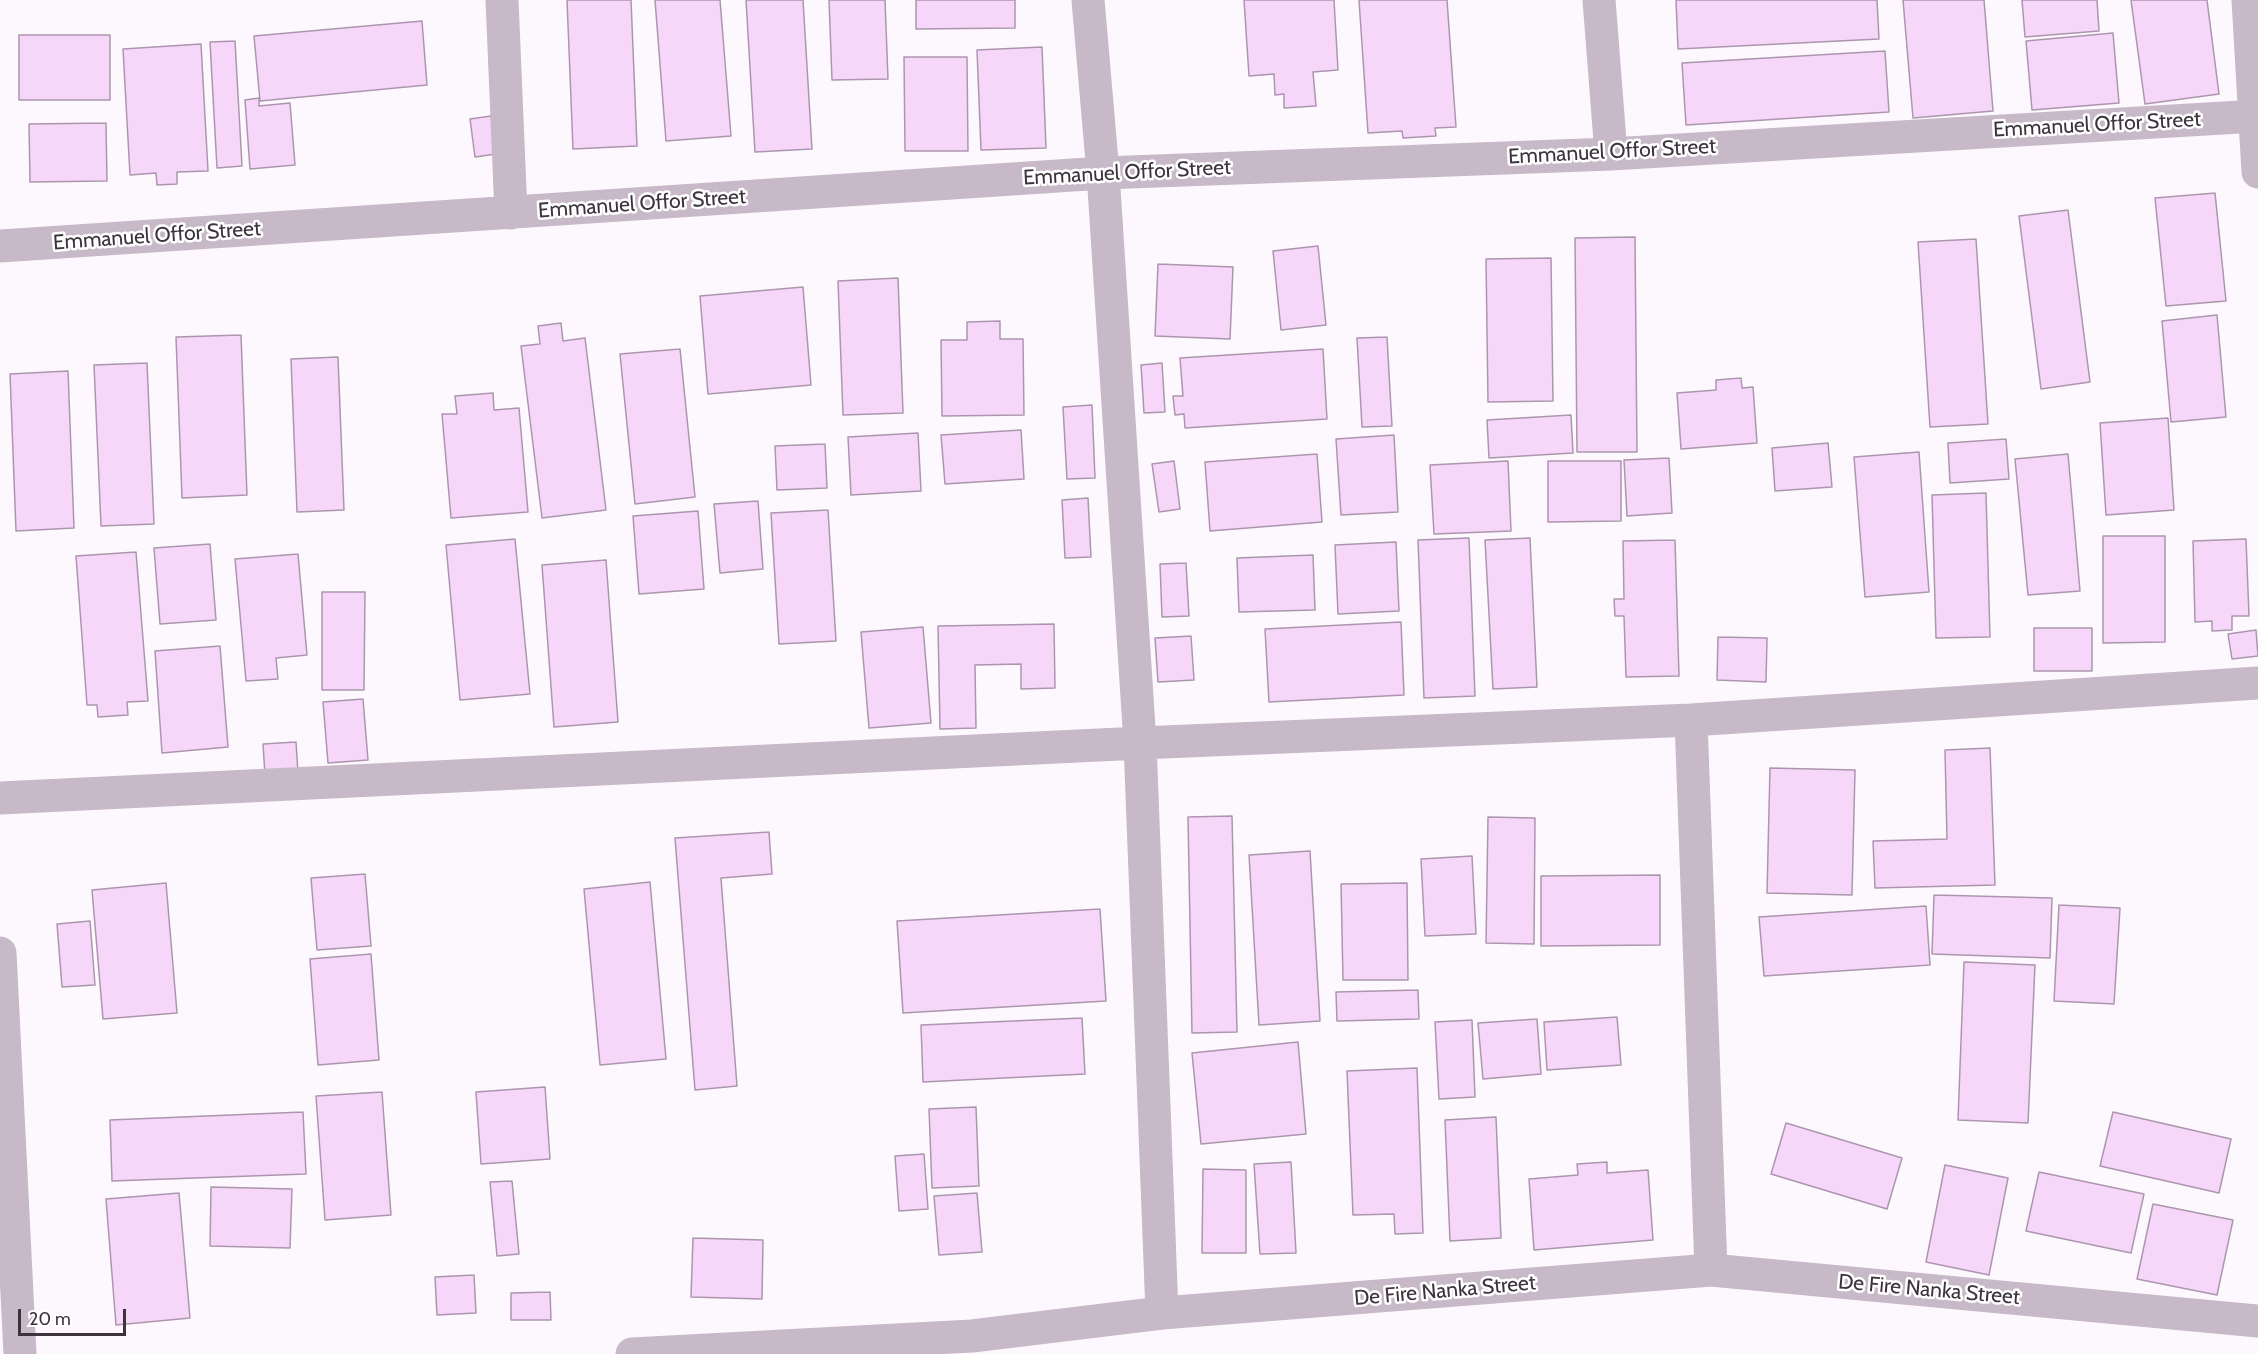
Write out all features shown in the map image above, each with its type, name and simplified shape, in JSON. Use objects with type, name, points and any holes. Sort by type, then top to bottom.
[{"type":"street","points":[[502,0],[511,213]]},
{"type":"street","points":[[1088,0],[1103,173],[1140,743],[1162,1313]]},
{"type":"street","points":[[1599,0],[1611,154]]},
{"type":"street","points":[[2248,0],[2258,172]]},
{"type":"street","name":"Emmanuel Offor Street","points":[[0,246],[1103,173],[1611,154],[2256,116]]},
{"type":"street","points":[[0,798],[1140,743],[1691,720],[2258,683]]},
{"type":"street","points":[[1691,720],[1711,1269]]},
{"type":"street","points":[[0,952],[20,1354]]},
{"type":"street","name":"De Fire Nanka Street","points":[[632,1354],[972,1336],[1162,1313],[1711,1269],[2258,1321]]},
{"type":"building","points":[[567,0],[631,0],[637,146],[573,149]]},
{"type":"building","points":[[655,0],[720,0],[731,136],[666,141]]},
{"type":"building","points":[[746,0],[803,0],[812,149],[755,152]]},
{"type":"building","points":[[829,0],[885,0],[888,79],[832,80]]},
{"type":"building","points":[[916,0],[1015,0],[1015,28],[916,29]]},
{"type":"building","points":[[1244,0],[1334,0],[1338,70],[1313,72],[1316,106],[1284,108],[1284,94],[1275,95],[1274,74],[1249,76]]},
{"type":"building","points":[[1359,0],[1447,0],[1456,127],[1435,128],[1436,136],[1403,138],[1402,131],[1368,133]]},
{"type":"building","points":[[1676,0],[1877,0],[1879,39],[1678,49]]},
{"type":"building","points":[[1903,0],[1984,0],[1993,111],[1913,118]]},
{"type":"building","points":[[2022,0],[2097,0],[2099,31],[2025,37]]},
{"type":"building","points":[[2131,0],[2207,0],[2219,94],[2145,104]]},
{"type":"building","points":[[422,21],[427,85],[260,101],[254,36]]},
{"type":"building","points":[[2113,33],[2119,103],[2032,110],[2026,41]]},
{"type":"building","points":[[19,35],[110,35],[110,100],[19,100]]},
{"type":"building","points":[[235,41],[242,166],[217,168],[210,42]]},
{"type":"building","points":[[201,44],[208,171],[177,172],[177,184],[157,185],[156,173],[130,175],[123,49]]},
{"type":"building","points":[[1042,47],[1046,148],[981,150],[977,50]]},
{"type":"building","points":[[1885,51],[1889,112],[1686,125],[1682,63]]},
{"type":"building","points":[[904,57],[967,57],[968,151],[905,151]]},
{"type":"building","points":[[259,98],[259,106],[290,103],[295,165],[250,169],[245,100]]},
{"type":"building","points":[[491,116],[496,154],[475,157],[470,119]]},
{"type":"building","points":[[106,123],[107,181],[30,182],[29,124]]},
{"type":"building","points":[[2215,193],[2226,301],[2166,306],[2155,198]]},
{"type":"building","points":[[2068,210],[2090,382],[2041,389],[2019,216]]},
{"type":"building","points":[[1635,237],[1637,452],[1577,452],[1575,238]]},
{"type":"building","points":[[1976,239],[1988,424],[1930,427],[1918,242]]},
{"type":"building","points":[[1318,246],[1326,325],[1281,330],[1273,251]]},
{"type":"building","points":[[1551,258],[1553,401],[1488,402],[1486,259]]},
{"type":"building","points":[[1158,264],[1233,267],[1230,339],[1155,336]]},
{"type":"building","points":[[898,278],[903,413],[843,415],[838,281]]},
{"type":"building","points":[[803,287],[811,385],[708,394],[700,296]]},
{"type":"building","points":[[2217,315],[2226,417],[2171,422],[2162,321]]},
{"type":"building","points":[[1000,321],[1000,339],[1023,339],[1024,415],[942,416],[941,340],[967,340],[967,322]]},
{"type":"building","points":[[561,323],[563,341],[585,338],[606,510],[542,518],[521,346],[540,344],[538,326]]},
{"type":"building","points":[[241,335],[247,495],[182,498],[176,337]]},
{"type":"building","points":[[1387,337],[1392,426],[1362,427],[1357,338]]},
{"type":"building","points":[[680,349],[695,497],[635,504],[620,354]]},
{"type":"building","points":[[1323,349],[1327,419],[1185,428],[1184,414],[1175,415],[1173,396],[1183,396],[1180,358]]},
{"type":"building","points":[[338,357],[344,510],[297,512],[291,359]]},
{"type":"building","points":[[147,363],[154,524],[101,526],[94,365]]},
{"type":"building","points":[[1162,363],[1165,412],[1144,413],[1141,365]]},
{"type":"building","points":[[68,371],[74,528],[16,531],[10,374]]},
{"type":"building","points":[[1741,378],[1742,388],[1753,387],[1757,443],[1681,449],[1677,393],[1716,390],[1716,380]]},
{"type":"building","points":[[493,393],[494,410],[519,408],[528,512],[451,518],[442,414],[457,414],[455,396]]},
{"type":"building","points":[[1092,405],[1095,478],[1067,479],[1063,407]]},
{"type":"building","points":[[1571,415],[1573,453],[1489,458],[1487,420]]},
{"type":"building","points":[[2168,418],[2174,510],[2106,515],[2100,423]]},
{"type":"building","points":[[1021,430],[1024,479],[945,484],[941,435]]},
{"type":"building","points":[[918,433],[921,491],[851,495],[848,437]]},
{"type":"building","points":[[1394,435],[1398,512],[1341,515],[1336,439]]},
{"type":"building","points":[[2006,439],[2009,479],[1950,483],[1948,443]]},
{"type":"building","points":[[1828,443],[1832,487],[1775,491],[1772,448]]},
{"type":"building","points":[[825,444],[827,488],[777,490],[775,446]]},
{"type":"building","points":[[1919,452],[1929,592],[1865,597],[1854,457]]},
{"type":"building","points":[[1317,454],[1322,522],[1210,531],[1205,462]]},
{"type":"building","points":[[2068,454],[2080,591],[2028,595],[2015,459]]},
{"type":"building","points":[[1669,458],[1672,513],[1627,516],[1624,460]]},
{"type":"building","points":[[1174,461],[1180,509],[1159,512],[1152,464]]},
{"type":"building","points":[[1508,461],[1511,531],[1434,534],[1430,465]]},
{"type":"building","points":[[1548,461],[1621,461],[1621,521],[1548,522]]},
{"type":"building","points":[[1986,493],[1990,637],[1936,638],[1932,495]]},
{"type":"building","points":[[1088,498],[1091,557],[1065,558],[1062,500]]},
{"type":"building","points":[[758,501],[763,569],[720,573],[714,504]]},
{"type":"building","points":[[828,510],[836,641],[779,644],[771,513]]},
{"type":"building","points":[[698,511],[704,589],[639,594],[633,516]]},
{"type":"building","points":[[2103,536],[2165,536],[2165,642],[2103,643]]},
{"type":"building","points":[[1469,538],[1475,696],[1424,698],[1418,540]]},
{"type":"building","points":[[1530,538],[1537,687],[1493,689],[1485,540]]},
{"type":"building","points":[[515,539],[530,694],[460,700],[446,545]]},
{"type":"building","points":[[2246,539],[2249,616],[2232,616],[2232,630],[2212,631],[2212,621],[2195,622],[2193,541]]},
{"type":"building","points":[[1675,540],[1679,676],[1626,677],[1624,616],[1615,616],[1614,599],[1624,599],[1623,541]]},
{"type":"building","points":[[1396,542],[1399,611],[1338,614],[1335,545]]},
{"type":"building","points":[[210,544],[216,620],[160,624],[154,548]]},
{"type":"building","points":[[136,552],[148,701],[127,702],[128,715],[98,717],[97,705],[87,705],[76,556]]},
{"type":"building","points":[[298,554],[307,655],[276,658],[278,679],[246,681],[235,559]]},
{"type":"building","points":[[1313,555],[1315,610],[1239,612],[1237,558]]},
{"type":"building","points":[[606,560],[618,722],[554,727],[542,565]]},
{"type":"building","points":[[1186,563],[1189,616],[1162,617],[1160,564]]},
{"type":"building","points":[[322,592],[365,592],[364,690],[322,690]]},
{"type":"building","points":[[1401,622],[1404,695],[1269,702],[1265,629]]},
{"type":"building","points":[[1054,624],[1055,688],[1021,689],[1021,664],[975,665],[976,728],[940,729],[938,626]]},
{"type":"building","points":[[923,627],[931,723],[869,728],[861,632]]},
{"type":"building","points":[[2034,628],[2092,628],[2092,671],[2034,671]]},
{"type":"building","points":[[2256,630],[2258,656],[2232,659],[2228,634]]},
{"type":"building","points":[[1191,636],[1194,680],[1158,682],[1155,638]]},
{"type":"building","points":[[1718,637],[1767,638],[1766,682],[1717,680]]},
{"type":"building","points":[[220,646],[228,747],[162,753],[155,651]]},
{"type":"building","points":[[363,699],[368,760],[328,763],[323,702]]},
{"type":"building","points":[[296,742],[298,773],[265,775],[263,744]]},
{"type":"building","points":[[1990,748],[1995,885],[1875,888],[1873,841],[1947,839],[1945,750]]},
{"type":"building","points":[[1770,768],[1855,770],[1852,895],[1767,893]]},
{"type":"building","points":[[1232,816],[1237,1032],[1192,1033],[1188,817]]},
{"type":"building","points":[[1488,817],[1535,818],[1534,944],[1486,943]]},
{"type":"building","points":[[769,832],[772,874],[721,878],[737,1086],[695,1090],[675,838]]},
{"type":"building","points":[[1310,851],[1320,1021],[1259,1025],[1249,855]]},
{"type":"building","points":[[1472,856],[1476,934],[1425,936],[1421,859]]},
{"type":"building","points":[[365,874],[371,946],[317,950],[311,878]]},
{"type":"building","points":[[1660,875],[1660,945],[1541,946],[1541,876]]},
{"type":"building","points":[[650,882],[666,1059],[600,1065],[584,889]]},
{"type":"building","points":[[166,883],[177,1013],[103,1019],[92,890]]},
{"type":"building","points":[[1407,883],[1408,980],[1343,980],[1341,884]]},
{"type":"building","points":[[1934,895],[2052,898],[2050,958],[1932,954]]},
{"type":"building","points":[[2059,905],[2120,908],[2114,1004],[2054,1001]]},
{"type":"building","points":[[1926,906],[1930,965],[1764,976],[1759,917]]},
{"type":"building","points":[[1100,909],[1106,1001],[903,1013],[897,921]]},
{"type":"building","points":[[90,921],[95,985],[62,987],[57,924]]},
{"type":"building","points":[[371,954],[379,1060],[318,1065],[310,959]]},
{"type":"building","points":[[1964,962],[2035,965],[2028,1123],[1958,1120]]},
{"type":"building","points":[[1418,990],[1419,1019],[1337,1021],[1336,992]]},
{"type":"building","points":[[1617,1017],[1621,1065],[1547,1070],[1544,1022]]},
{"type":"building","points":[[1082,1018],[1085,1074],[923,1082],[921,1025]]},
{"type":"building","points":[[1537,1019],[1541,1074],[1483,1079],[1478,1023]]},
{"type":"building","points":[[1472,1020],[1475,1097],[1439,1099],[1435,1022]]},
{"type":"building","points":[[1298,1042],[1306,1134],[1201,1144],[1192,1053]]},
{"type":"building","points":[[1417,1068],[1423,1233],[1395,1234],[1394,1214],[1353,1215],[1347,1071]]},
{"type":"building","points":[[545,1087],[550,1159],[481,1164],[476,1092]]},
{"type":"building","points":[[382,1092],[391,1215],[325,1220],[316,1096]]},
{"type":"building","points":[[976,1107],[979,1186],[932,1188],[929,1109]]},
{"type":"building","points":[[303,1112],[306,1174],[112,1181],[110,1120]]},
{"type":"building","points":[[2113,1112],[2231,1139],[2219,1193],[2100,1166]]},
{"type":"building","points":[[1496,1117],[1501,1238],[1450,1241],[1445,1120]]},
{"type":"building","points":[[1786,1123],[1902,1158],[1887,1209],[1771,1174]]},
{"type":"building","points":[[924,1154],[928,1209],[899,1211],[895,1156]]},
{"type":"building","points":[[1291,1162],[1296,1253],[1260,1254],[1254,1164]]},
{"type":"building","points":[[1607,1162],[1607,1173],[1648,1170],[1653,1240],[1534,1250],[1529,1179],[1578,1175],[1577,1164]]},
{"type":"building","points":[[1945,1165],[2008,1178],[1989,1275],[1926,1262]]},
{"type":"building","points":[[1203,1169],[1246,1170],[1246,1253],[1202,1253]]},
{"type":"building","points":[[2039,1172],[2144,1194],[2131,1253],[2026,1231]]},
{"type":"building","points":[[512,1181],[519,1254],[497,1256],[490,1182]]},
{"type":"building","points":[[211,1187],[292,1189],[290,1248],[210,1246]]},
{"type":"building","points":[[179,1193],[190,1318],[116,1325],[106,1199]]},
{"type":"building","points":[[977,1193],[982,1252],[939,1255],[934,1196]]},
{"type":"building","points":[[2153,1204],[2233,1220],[2217,1295],[2137,1279]]},
{"type":"building","points":[[693,1238],[763,1240],[762,1299],[691,1297]]},
{"type":"building","points":[[474,1275],[476,1313],[437,1315],[435,1277]]},
{"type":"building","points":[[550,1292],[551,1320],[511,1320],[511,1293]]}]
